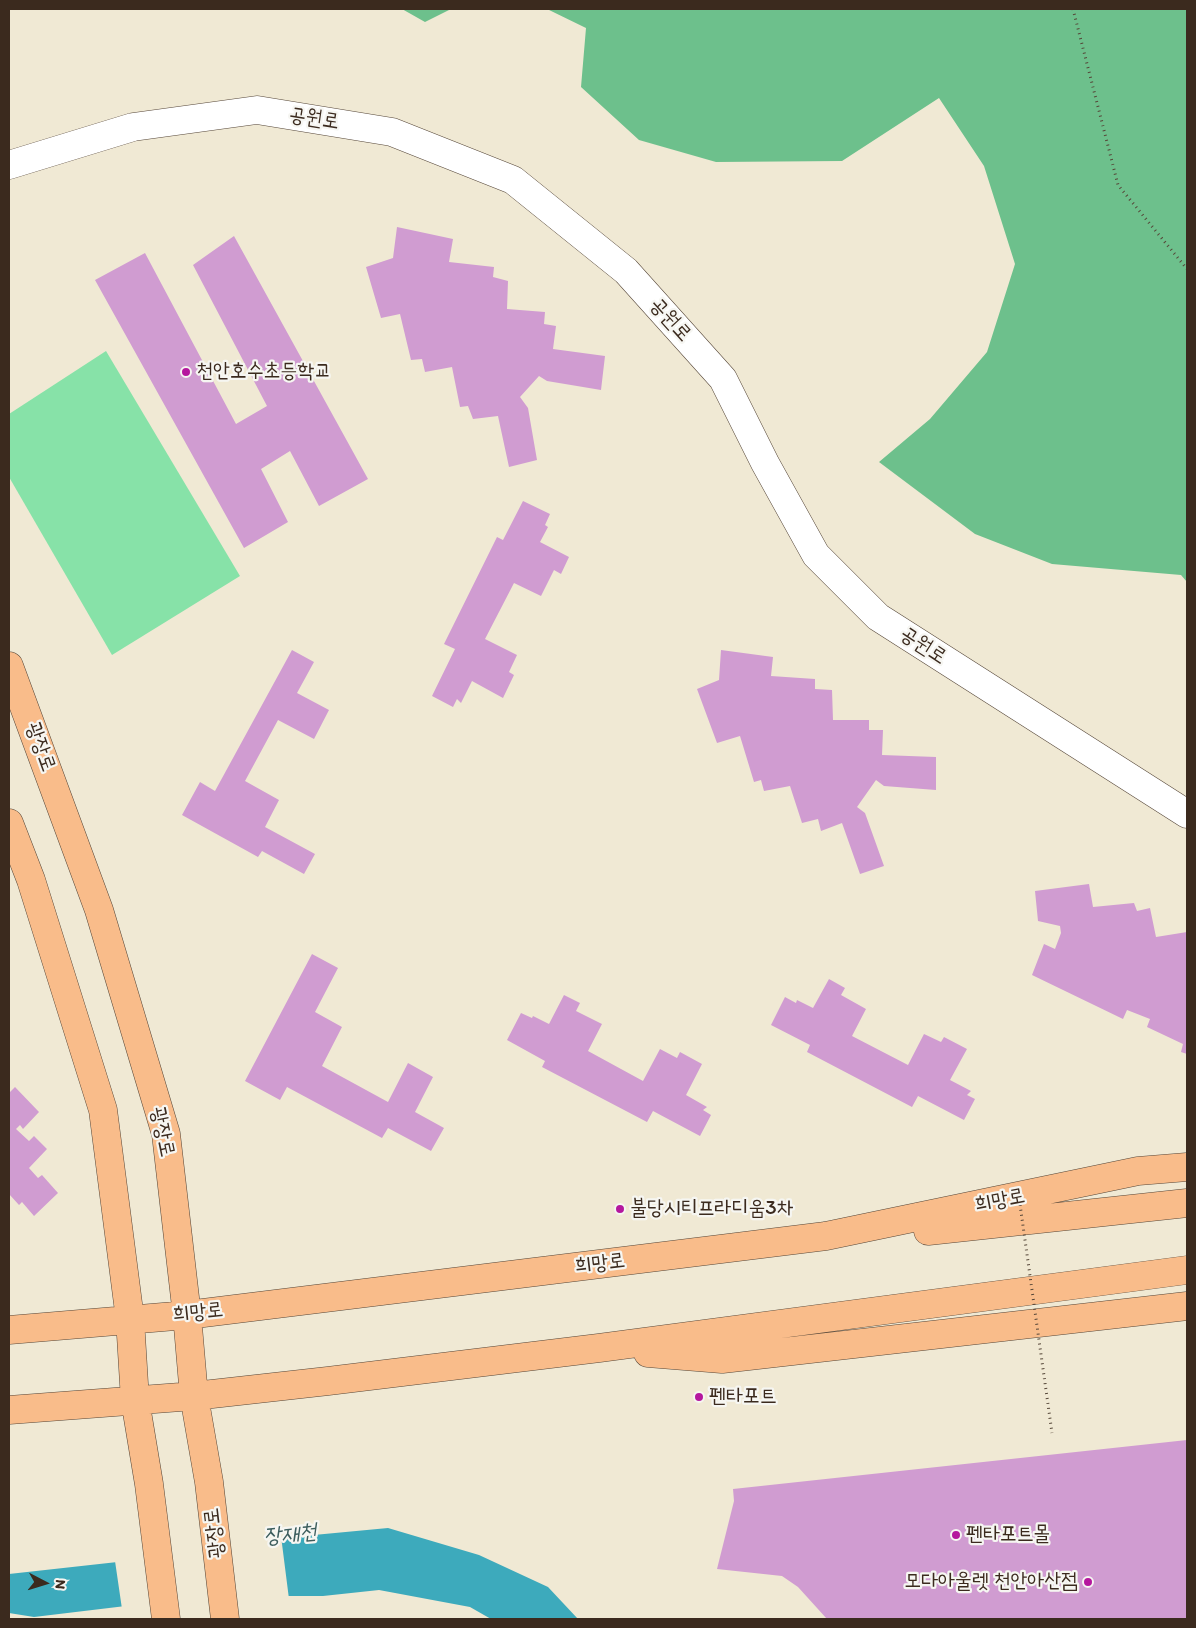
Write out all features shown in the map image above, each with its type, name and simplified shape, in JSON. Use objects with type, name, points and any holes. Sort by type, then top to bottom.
[{"type":"main road","name":"광장로","points":[[9,666],[99,910],[166,1134],[187,1315],[194,1396],[209,1482],[225,1619]]},
{"type":"main road","points":[[9,823],[31,880],[104,1110],[130,1319],[135,1400],[149,1484],[166,1619]]},
{"type":"main road","name":"희망로","points":[[9,1330],[187,1315],[826,1236],[1138,1171],[1187,1167]]},
{"type":"main road","points":[[826,1236],[932,1231],[1187,1204]]},
{"type":"main road","points":[[9,1410],[194,1396],[599,1348],[1187,1270]]},
{"type":"main road","points":[[599,1348],[722,1359],[1187,1306]]},
{"type":"street","name":"공원로","points":[[9,165],[133,127],[257,110],[392,132],[513,180],[626,271],[723,379],[765,463],[816,555],[878,617],[1187,814]]},
{"type":"path","points":[[1073,9],[1118,186],[1187,268]]},
{"type":"path","points":[[1018,1190],[1052,1432]]},
{"type":"green space","points":[[402,9],[451,9],[425,22]]},
{"type":"green space","points":[[547,9],[1187,9],[1187,582],[1181,575],[1052,564],[975,534],[879,462],[930,419],[987,352],[1015,264],[984,166],[939,98],[842,161],[716,162],[639,140],[581,87],[586,28]]},
{"type":"green space","points":[[106,351],[240,576],[112,655],[9,477],[9,414]]},
{"type":"water","points":[[388,1528],[479,1555],[548,1587],[578,1619],[491,1619],[470,1607],[379,1590],[323,1596],[249,1596],[134,1605],[34,1617],[9,1613],[9,1574],[244,1548],[282,1538]]},
{"type":"pier","points":[[281,1536],[289,1599],[249,1599],[122,1609],[115,1561],[244,1546]]},
{"type":"building","points":[[397,227],[453,239],[449,262],[494,267],[493,277],[508,281],[507,309],[545,312],[544,324],[556,326],[553,349],[605,356],[601,390],[547,381],[539,376],[520,397],[528,408],[537,460],[509,467],[498,416],[473,419],[468,406],[460,407],[452,367],[425,372],[422,359],[411,360],[400,314],[381,318],[366,267],[393,258]]},
{"type":"building","points":[[234,236],[368,479],[319,506],[290,451],[261,469],[288,522],[244,548],[95,280],[145,253],[236,424],[267,406],[193,265]]},
{"type":"building","points":[[523,501],[550,514],[545,525],[548,527],[540,542],[569,557],[561,574],[554,570],[541,596],[514,583],[485,639],[517,655],[509,672],[514,675],[503,698],[472,681],[461,703],[457,699],[453,707],[432,696],[455,649],[444,644],[497,537],[503,540]]},
{"type":"building","points":[[292,650],[314,662],[297,693],[329,710],[314,739],[278,720],[245,781],[279,800],[265,827],[315,854],[304,874],[262,851],[258,857],[182,815],[200,782],[215,791]]},
{"type":"building","points":[[721,650],[773,657],[771,676],[815,679],[815,689],[832,690],[833,720],[869,720],[869,730],[883,730],[882,755],[936,757],[936,790],[884,786],[876,780],[857,807],[865,813],[884,866],[860,874],[842,823],[821,831],[818,819],[802,823],[790,786],[764,791],[761,780],[754,782],[740,736],[717,743],[697,689],[719,680]]},
{"type":"building","points":[[1089,884],[1093,907],[1134,903],[1137,911],[1150,908],[1156,937],[1187,932],[1187,1054],[1181,1052],[1183,1044],[1147,1027],[1150,1019],[1127,1010],[1123,1019],[1032,975],[1044,944],[1055,949],[1061,933],[1060,926],[1038,921],[1035,891]]},
{"type":"building","points":[[312,954],[338,968],[315,1012],[342,1027],[322,1066],[388,1102],[408,1063],[433,1077],[415,1112],[444,1128],[431,1151],[388,1128],[382,1138],[287,1087],[280,1100],[245,1081]]},
{"type":"building","points":[[829,979],[845,988],[841,995],[866,1009],[852,1036],[908,1065],[924,1034],[941,1042],[944,1037],[967,1049],[950,1080],[971,1091],[967,1095],[975,1099],[964,1120],[918,1096],[912,1107],[807,1052],[810,1045],[771,1025],[785,997],[796,1003],[797,1000],[813,1008]]},
{"type":"building","points":[[564,995],[580,1003],[576,1011],[602,1024],[588,1051],[643,1081],[660,1049],[677,1058],[680,1052],[702,1064],[686,1095],[707,1107],[703,1110],[711,1115],[700,1136],[653,1111],[647,1122],[542,1067],[545,1061],[507,1040],[521,1013],[532,1018],[533,1016],[549,1024]]},
{"type":"building","points":[[15,1087],[39,1112],[23,1129],[20,1125],[16,1129],[29,1141],[34,1136],[47,1149],[29,1168],[38,1178],[42,1175],[58,1193],[34,1216],[22,1202],[19,1205],[9,1194],[9,1093]]},
{"type":"building","name":"펜타포트몰","points":[[1187,1440],[1187,1619],[827,1619],[798,1587],[782,1576],[717,1569],[734,1501],[733,1489]]},
{"type":"place","name":"천안호수초등학교","points":[[186,372]]},
{"type":"place","name":"불당시티프라디움3차","points":[[620,1209]]},
{"type":"place","name":"펜타포트","points":[[699,1397]]},
{"type":"place","name":"펜타포트몰","points":[[956,1535]]},
{"type":"place","name":"모다아울렛 천안아산점","points":[[1088,1582]]},
{"type":"water label","name":"장재천","points":[[290,1535]]}]
